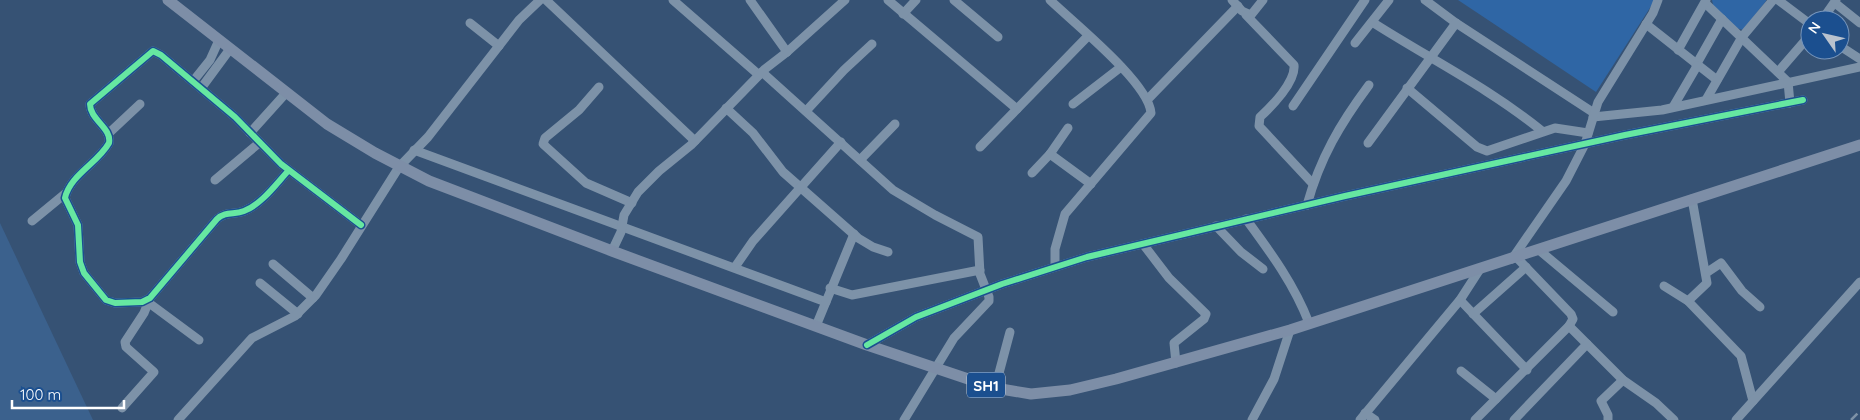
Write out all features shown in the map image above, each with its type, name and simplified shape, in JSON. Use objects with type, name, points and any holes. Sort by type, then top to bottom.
[{"type":"main road","name":"SH1","points":[[168,0],[286,93],[343,134],[399,167],[462,195],[867,345],[995,388],[1031,394],[1070,390],[1176,363],[1290,330],[1409,289],[1515,258],[1860,145]]},
{"type":"street","points":[[178,420],[252,338],[298,314],[313,298],[341,259],[399,167],[428,137],[519,20],[540,0]]},
{"type":"street","points":[[546,0],[695,141]]},
{"type":"street","points":[[673,0],[806,111],[893,190],[935,215],[978,237],[980,270],[989,301],[954,338],[904,420]]},
{"type":"street","points":[[612,251],[622,226],[624,215],[659,171],[695,141],[761,73],[845,0]]},
{"type":"street","points":[[888,0],[1017,109]]},
{"type":"street","points":[[903,14],[916,0]]},
{"type":"street","points":[[954,0],[998,36]]},
{"type":"street","points":[[1050,0],[1121,67],[1148,99],[1150,113],[1070,208],[1062,222],[1055,249],[1055,266]]},
{"type":"street","points":[[1246,15],[1251,15],[1263,0]]},
{"type":"street","points":[[1293,106],[1365,0]]},
{"type":"street","points":[[1355,43],[1389,0]]},
{"type":"street","points":[[1425,0],[1456,24],[1594,115],[1673,108],[1707,98],[1860,66]]},
{"type":"street","points":[[1475,420],[1527,370],[1569,326],[1573,319],[1571,314],[1515,258],[1566,181],[1585,144],[1594,115],[1606,87],[1657,7],[1658,0]]},
{"type":"street","points":[[1707,98],[1742,37],[1773,0]]},
{"type":"street","points":[[1778,0],[1800,16]]},
{"type":"street","points":[[752,1],[787,52]]},
{"type":"street","points":[[1678,50],[1705,2],[1788,82],[1790,103]]},
{"type":"street","points":[[1834,2],[1860,23]]},
{"type":"street","points":[[1148,99],[1235,3],[1294,66],[1291,77],[1280,96],[1260,118],[1259,126],[1313,184]]},
{"type":"street","points":[[1673,108],[1722,19]]},
{"type":"street","points":[[1372,22],[1430,59],[1469,79],[1502,100],[1542,132]]},
{"type":"street","points":[[470,23],[499,46]]},
{"type":"street","points":[[1368,143],[1456,24]]},
{"type":"street","points":[[1646,24],[1717,80]]},
{"type":"street","points":[[980,147],[1088,36]]},
{"type":"street","points":[[194,80],[210,60],[219,40]]},
{"type":"street","points":[[806,111],[844,70],[872,44]]},
{"type":"street","points":[[1778,72],[1800,46]]},
{"type":"street","points":[[202,87],[230,50]]},
{"type":"street","points":[[32,221],[66,194],[81,173],[105,150],[110,138],[92,114],[90,104],[153,51],[194,80],[289,170],[361,225]]},
{"type":"street","points":[[1073,104],[1121,67]]},
{"type":"street","points":[[1307,206],[1322,160],[1334,137],[1369,85]]},
{"type":"street","points":[[599,87],[579,110],[542,141],[582,181],[632,203]]},
{"type":"street","points":[[1407,88],[1481,149],[1493,150],[1555,128],[1588,132]]},
{"type":"street","points":[[250,133],[286,93]]},
{"type":"street","points":[[867,345],[916,317],[1055,266],[1246,219],[1585,144],[1803,100]]},
{"type":"street","points":[[108,134],[140,104]]},
{"type":"street","points":[[726,108],[753,133],[776,165],[854,234],[873,247],[888,252]]},
{"type":"street","points":[[860,160],[895,124]]},
{"type":"street","points":[[1032,173],[1050,154],[1068,128]]},
{"type":"street","points":[[735,267],[752,241],[841,142]]},
{"type":"street","points":[[215,180],[260,143]]},
{"type":"street","points":[[414,150],[826,302]]},
{"type":"street","points":[[1050,154],[1091,184]]},
{"type":"street","points":[[122,408],[154,372],[126,347],[125,342],[149,300],[217,219],[228,212],[245,211],[263,198],[289,170]]},
{"type":"street","points":[[66,194],[65,198],[78,225],[80,262],[84,273],[95,289],[106,300],[115,303],[149,300]]},
{"type":"street","points":[[1688,301],[1706,286],[1706,273],[1692,199]]},
{"type":"street","points":[[1246,219],[1283,268],[1298,294],[1309,323]]},
{"type":"street","points":[[1216,226],[1241,252],[1263,269]]},
{"type":"street","points":[[816,326],[830,288],[854,234]]},
{"type":"street","points":[[1142,244],[1170,278],[1206,314],[1204,319],[1174,344],[1176,363]]},
{"type":"street","points":[[1539,250],[1613,312]]},
{"type":"street","points":[[1706,273],[1721,263],[1742,291],[1760,307]]},
{"type":"street","points":[[273,264],[313,298]]},
{"type":"street","points":[[1473,314],[1526,267]]},
{"type":"street","points":[[1375,420],[1363,417],[1460,300],[1480,269]]},
{"type":"street","points":[[830,288],[852,295],[980,270]]},
{"type":"street","points":[[1736,420],[1860,282]]},
{"type":"street","points":[[260,283],[298,314]]},
{"type":"street","points":[[1664,286],[1688,301],[1740,356],[1753,401]]},
{"type":"street","points":[[149,300],[199,340]]},
{"type":"street","points":[[1460,300],[1527,370]]},
{"type":"street","points":[[1569,326],[1623,380],[1674,420]]},
{"type":"street","points":[[1252,420],[1274,379],[1290,330]]},
{"type":"street","points":[[995,388],[1010,332]]},
{"type":"street","points":[[1514,420],[1587,344]]},
{"type":"street","points":[[1461,371],[1496,399]]},
{"type":"street","points":[[1608,420],[1608,415],[1600,401],[1623,380]]},
{"type":"shaded area","points":[[1458,0],[1655,0],[1596,92]]},
{"type":"shaded area","points":[[1712,0],[1766,1],[1743,30],[1736,28],[1714,9]]},
{"type":"shaded area","points":[[0,223],[93,420],[0,420]]},
{"type":"railway","points":[[1851,420],[1860,411]]},
{"type":"cycle path","points":[[289,170],[284,175],[274,187],[257,204],[244,211],[227,214],[217,219],[150,298],[142,302],[115,303],[106,300],[84,273],[80,262],[78,225],[65,198],[72,183],[109,143],[107,133],[93,115],[90,104],[153,51],[161,55],[235,117],[281,164],[361,225]]},
{"type":"cycle path","points":[[867,345],[916,317],[1002,284],[1087,257],[1345,196],[1625,135],[1803,100]]}]
